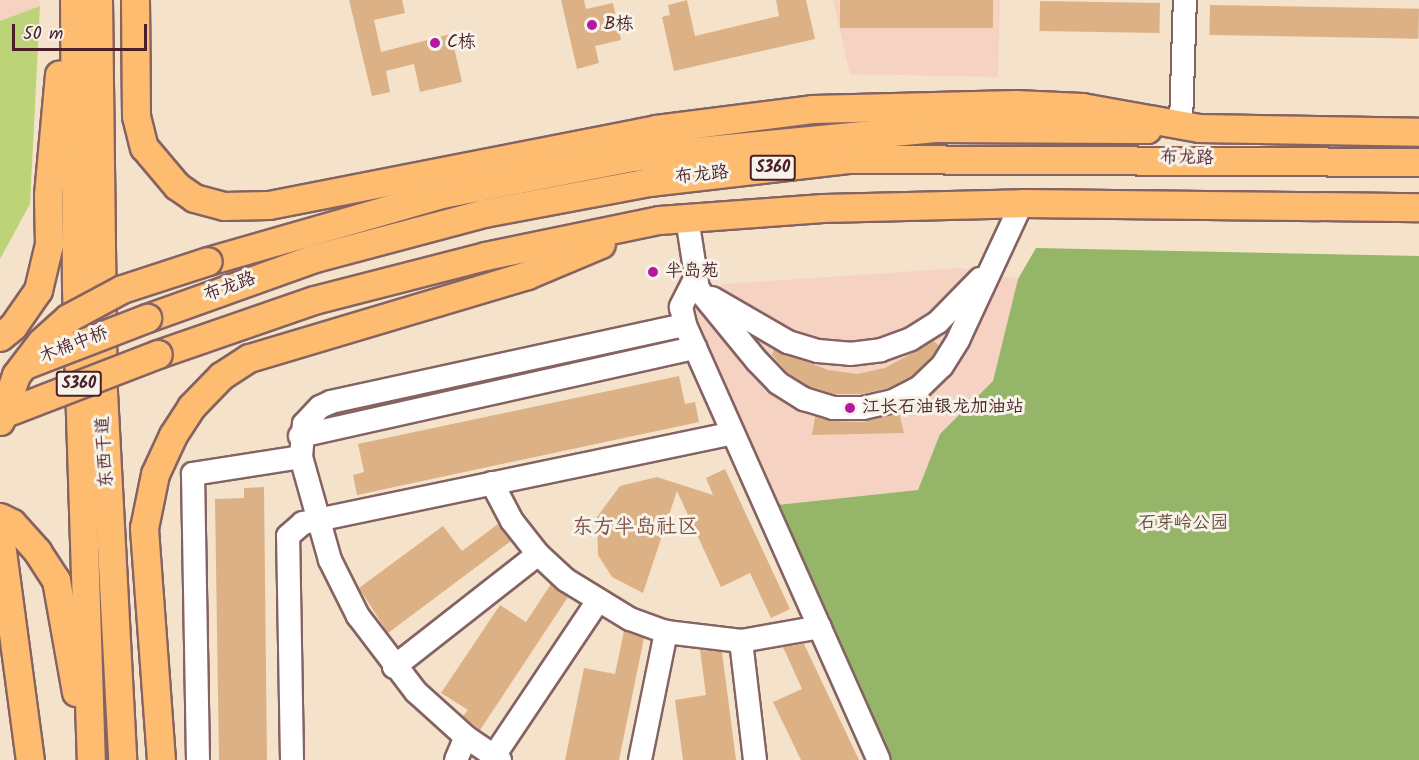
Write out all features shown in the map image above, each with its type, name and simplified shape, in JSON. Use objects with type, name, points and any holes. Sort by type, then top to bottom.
[{"type":"main road","points":[[0,337],[12,326],[38,290],[49,244],[48,195],[56,92],[72,0]]},
{"type":"main road","name":"东西干道","points":[[72,0],[76,288],[89,760]]},
{"type":"main road","name":"东西干道","points":[[98,0],[103,392],[122,760]]},
{"type":"main road","points":[[135,0],[136,116],[144,147],[177,186],[194,198],[224,206],[269,205],[645,131],[812,109],[1082,107],[1190,126]]},
{"type":"main road","points":[[0,421],[16,375],[41,342],[68,318],[123,289],[208,261],[442,194],[543,172],[704,148],[935,128],[1029,132],[1190,126],[1419,132]]},
{"type":"main road","points":[[848,159],[935,128],[1042,158]]},
{"type":"main road","name":"布龙路","points":[[147,318],[315,258],[484,213],[649,182],[848,159],[1042,158],[1419,162]]},
{"type":"main road","name":"S360","points":[[659,220],[823,208],[1022,203],[1419,207]]},
{"type":"main road","points":[[161,760],[144,528],[148,497],[160,460],[180,423],[221,376],[249,358],[528,275],[659,220]]},
{"type":"main road","name":"木棉中桥","points":[[0,415],[158,354],[314,300],[485,256],[659,220]]},
{"type":"main road","name":"木棉中桥","points":[[0,375],[147,318]]},
{"type":"main road","points":[[0,517],[12,523],[31,544],[56,580],[89,760]]},
{"type":"main road","points":[[0,536],[30,760]]},
{"type":"lane","points":[[1185,0],[1190,126]]},
{"type":"lane","points":[[687,218],[697,283],[778,383],[804,399],[823,405],[863,408],[893,401],[920,387],[942,366],[1022,203]]},
{"type":"lane","points":[[697,283],[788,342],[818,351],[850,354],[881,350],[911,339],[938,322],[993,266]]},
{"type":"lane","points":[[697,283],[681,307],[685,325],[879,760]]},
{"type":"lane","points":[[597,602],[497,758],[466,737],[394,667],[343,589],[319,520],[301,446],[311,414],[331,402],[685,325]]},
{"type":"lane","points":[[198,760],[192,474],[695,348]]},
{"type":"lane","points":[[298,758],[288,536],[303,523],[733,433]]},
{"type":"lane","points":[[492,483],[512,520],[538,554],[597,602],[666,632],[741,641],[820,627]]},
{"type":"lane","points":[[394,667],[538,554]]},
{"type":"lane","points":[[640,760],[666,632]]},
{"type":"lane","points":[[741,641],[755,760]]},
{"type":"lane","points":[[456,760],[466,737]]},
{"type":"shaded area","points":[[0,0],[39,0],[40,6],[0,21]]},
{"type":"shaded area","points":[[833,0],[1000,0],[998,77],[850,74]]},
{"type":"shaded area","name":"江长石油银龙加油站","points":[[961,268],[1018,279],[993,381],[940,434],[918,490],[777,505],[686,302],[724,284]]},
{"type":"green space","points":[[40,6],[30,204],[0,259],[0,21]]},
{"type":"green space","name":"石芽岭公园","points":[[1036,248],[1419,256],[1419,760],[890,760],[777,505],[918,490],[940,434],[993,381],[1018,279]]},
{"type":"building","name":"C栋","points":[[349,0],[402,0],[405,13],[374,20],[381,52],[451,34],[462,82],[420,92],[414,64],[386,71],[390,92],[372,96]]},
{"type":"building","name":"B栋","points":[[561,0],[584,0],[586,9],[613,3],[621,40],[595,46],[599,63],[577,69]]},
{"type":"building","points":[[687,0],[695,36],[779,16],[776,0],[806,0],[815,39],[674,71],[662,17],[670,15],[668,5]]},
{"type":"building","points":[[840,0],[993,0],[993,28],[840,28]]},
{"type":"building","points":[[1040,1],[1160,3],[1159,33],[1039,31]]},
{"type":"building","points":[[1210,5],[1419,9],[1418,39],[1209,35]]},
{"type":"building","points":[[934,341],[939,346],[912,376],[888,388],[861,394],[835,394],[810,387],[787,372],[772,355],[774,349],[828,370],[857,374],[885,368]]},
{"type":"building","points":[[679,376],[685,404],[695,402],[699,422],[357,495],[353,475],[364,472],[358,444]]},
{"type":"building","points":[[899,413],[904,433],[812,435],[815,417],[833,421],[863,422]]},
{"type":"building","points":[[725,469],[790,609],[771,618],[750,573],[721,587],[677,491],[643,593],[612,577],[598,555],[597,517],[620,486],[657,477],[713,495],[706,478]]},
{"type":"building","points":[[264,487],[267,760],[219,760],[215,499],[244,498],[244,488]]},
{"type":"building","points":[[498,524],[511,541],[388,633],[359,588],[443,526],[462,551]]},
{"type":"building","points":[[551,584],[568,597],[480,730],[463,716],[468,710],[441,693],[500,605],[526,622]]},
{"type":"building","points":[[624,631],[644,638],[619,760],[565,760],[584,668],[615,674]]},
{"type":"building","points":[[804,644],[859,760],[801,760],[773,702],[802,689],[783,647]]},
{"type":"building","points":[[700,650],[722,652],[736,760],[683,760],[675,700],[706,695]]},
{"type":"place","name":"B栋","points":[[592,25]]},
{"type":"place","name":"C栋","points":[[435,43]]},
{"type":"place","name":"半岛苑","points":[[653,272]]},
{"type":"place","name":"江长石油银龙加油站","points":[[850,408]]},
{"type":"district","name":"东方半岛社区","points":[[635,528]]}]
